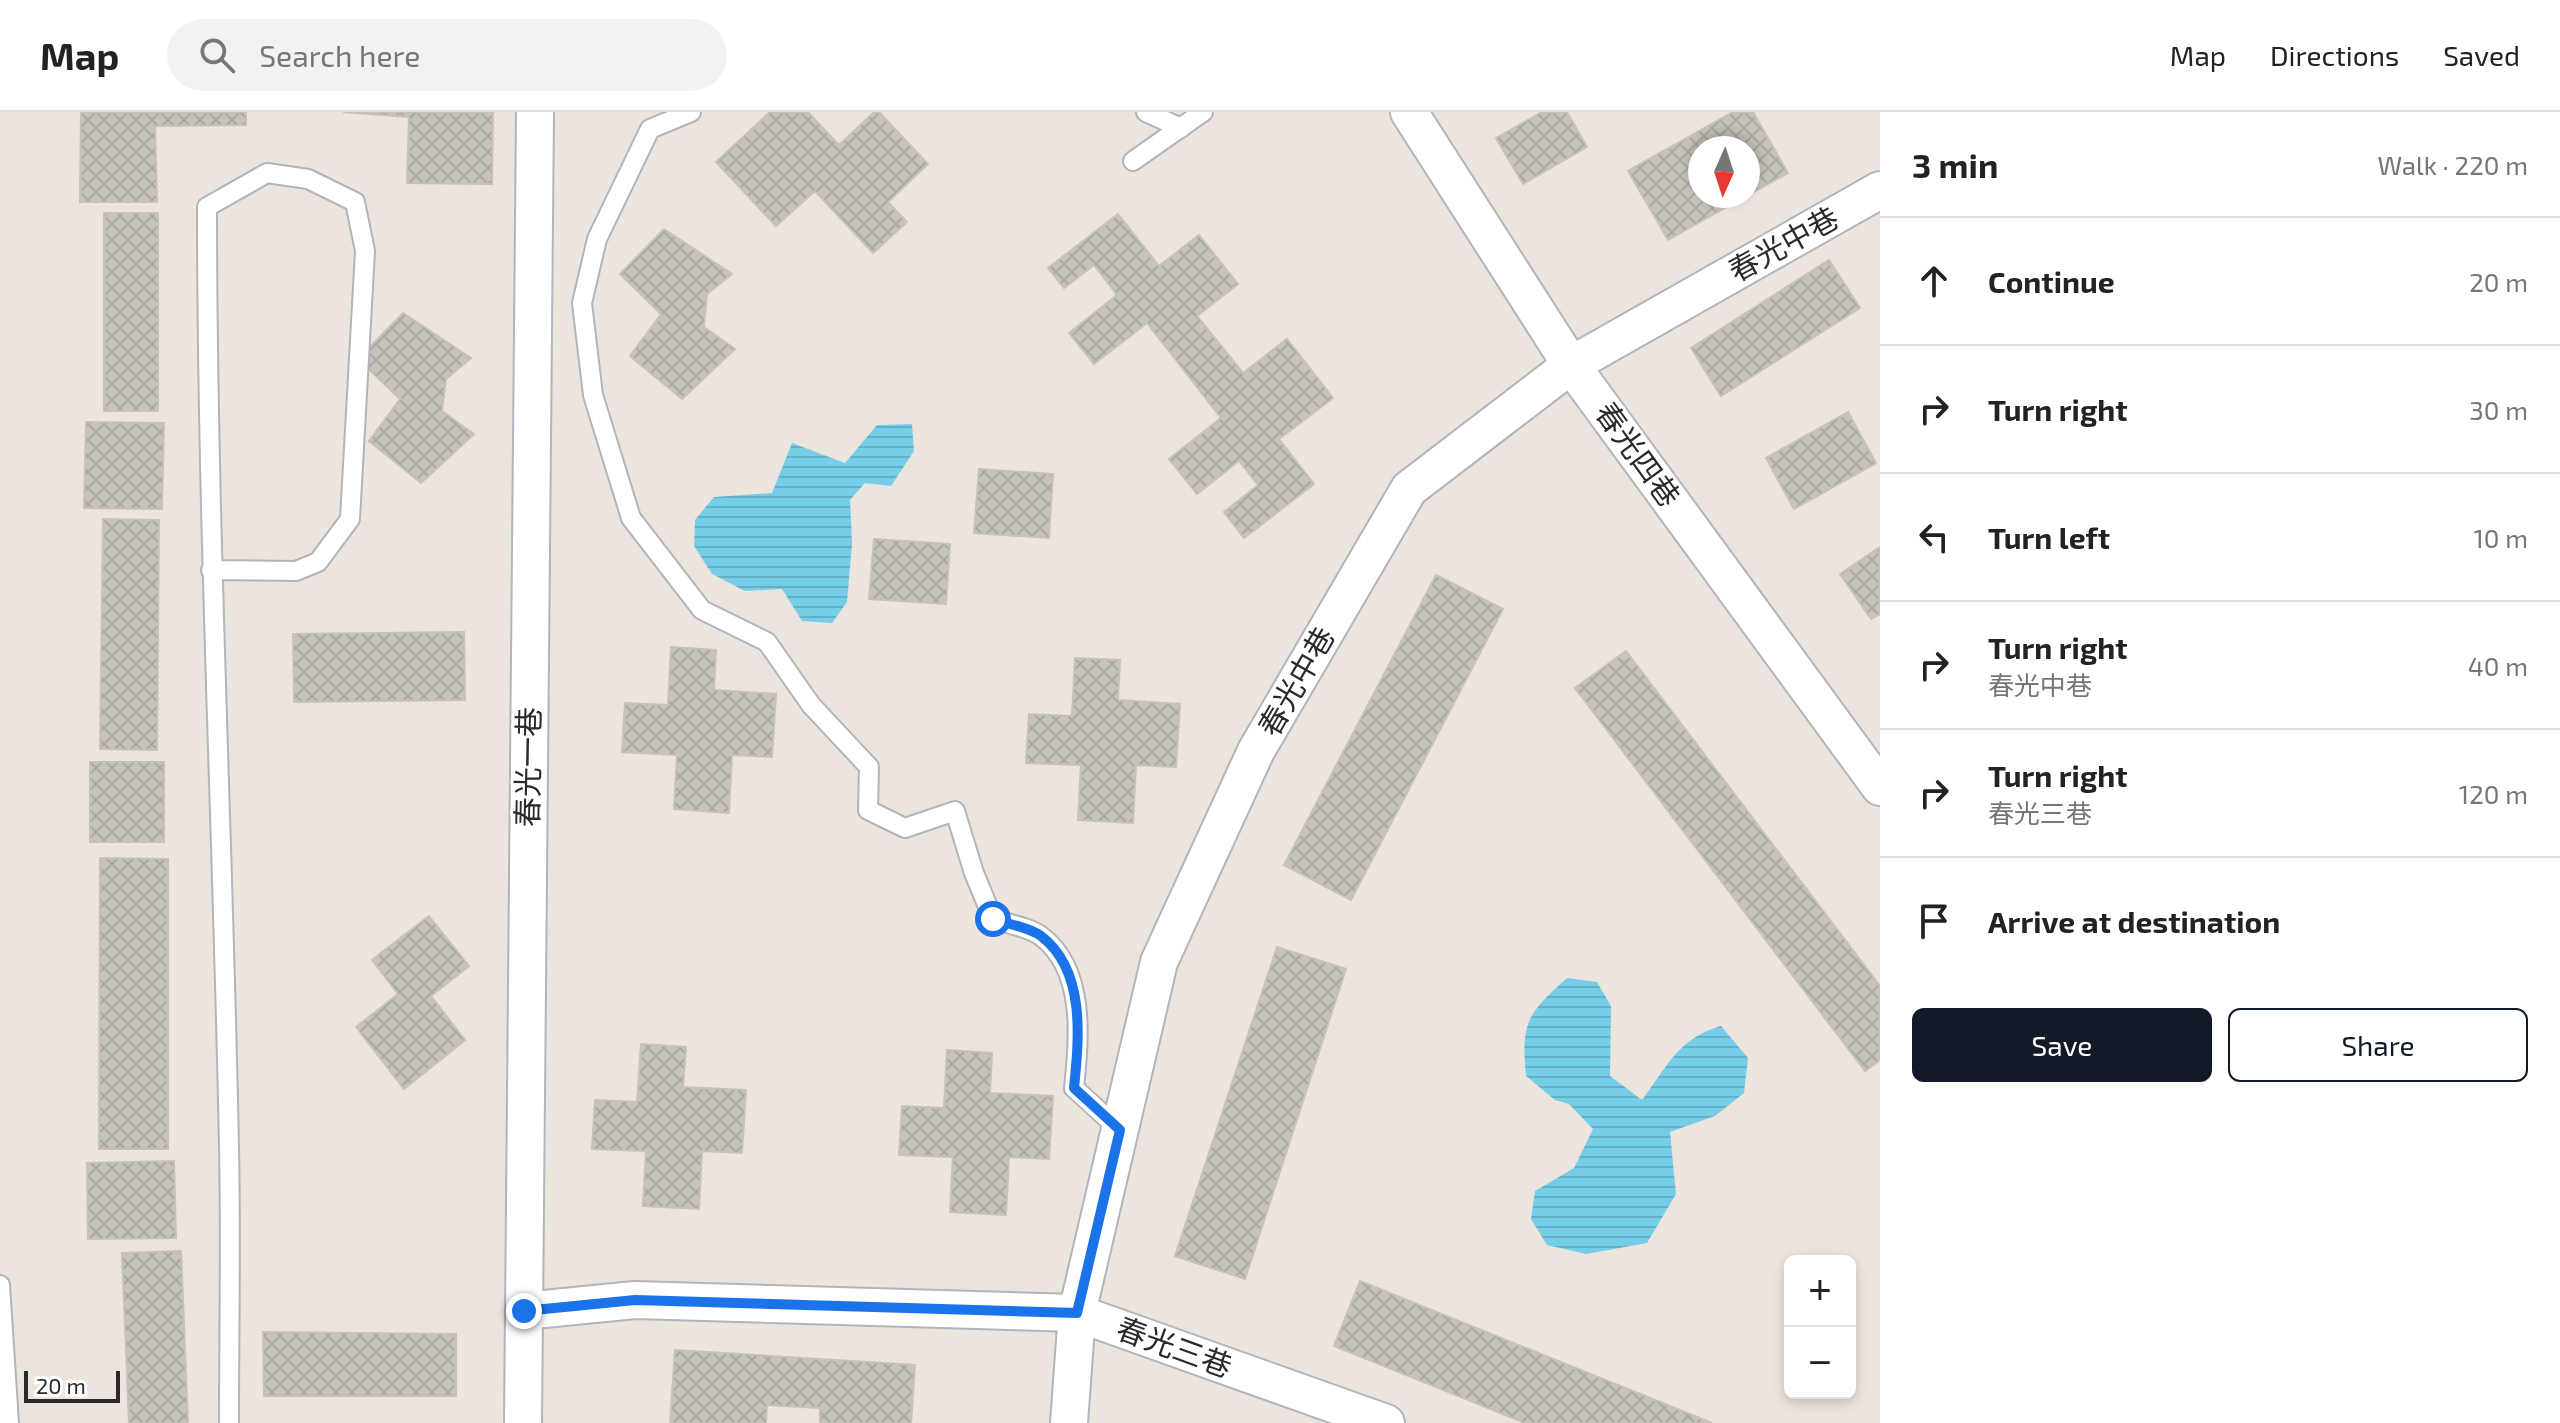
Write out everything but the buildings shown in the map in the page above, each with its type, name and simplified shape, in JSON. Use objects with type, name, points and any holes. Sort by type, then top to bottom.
[{"type":"street","name":"春光一巷","points":[[523,1423],[535,112]]},
{"type":"street","name":"春光四巷","points":[[1409,112],[1571,365],[1880,787]]},
{"type":"street","name":"春光中巷","points":[[1069,1423],[1077,1313],[1159,962],[1256,751],[1409,489],[1571,365],[1880,190]]},
{"type":"street","name":"春光三巷","points":[[524,1311],[635,1300],[1077,1313],[1386,1423]]},
{"type":"lane","points":[[691,112],[650,129],[597,239],[582,303],[593,395],[631,518],[702,610],[767,642],[811,705],[869,767],[868,810],[905,828],[955,811],[974,873],[993,919],[1040,935],[1069,969],[1079,1042],[1074,1088],[1120,1130]]},
{"type":"lane","points":[[1146,112],[1181,128]]},
{"type":"lane","points":[[1133,161],[1203,112]]},
{"type":"lane","points":[[211,570],[296,571],[318,562],[350,519],[365,251],[355,202],[308,179],[267,173],[207,207],[211,570],[229,1149],[229,1423]]},
{"type":"lane","points":[[0,1285],[9,1423]]},
{"type":"water","points":[[912,424],[914,451],[891,486],[865,483],[850,500],[852,544],[847,602],[832,623],[802,621],[782,589],[745,591],[712,574],[694,546],[695,520],[714,497],[772,493],[792,443],[845,463],[877,425]]},
{"type":"water","points":[[1567,978],[1597,982],[1611,1006],[1610,1076],[1642,1100],[1675,1055],[1706,1031],[1721,1026],[1748,1058],[1744,1093],[1715,1116],[1670,1132],[1676,1194],[1647,1243],[1586,1254],[1547,1245],[1531,1219],[1535,1191],[1574,1168],[1593,1129],[1569,1104],[1555,1100],[1526,1076],[1525,1043],[1530,1020],[1543,1001]]},
{"type":"route","points":[[524,1311],[635,1300],[953,1312],[1077,1313],[1120,1130],[1074,1088],[1079,1042],[1069,969],[1040,935],[993,919]]}]
